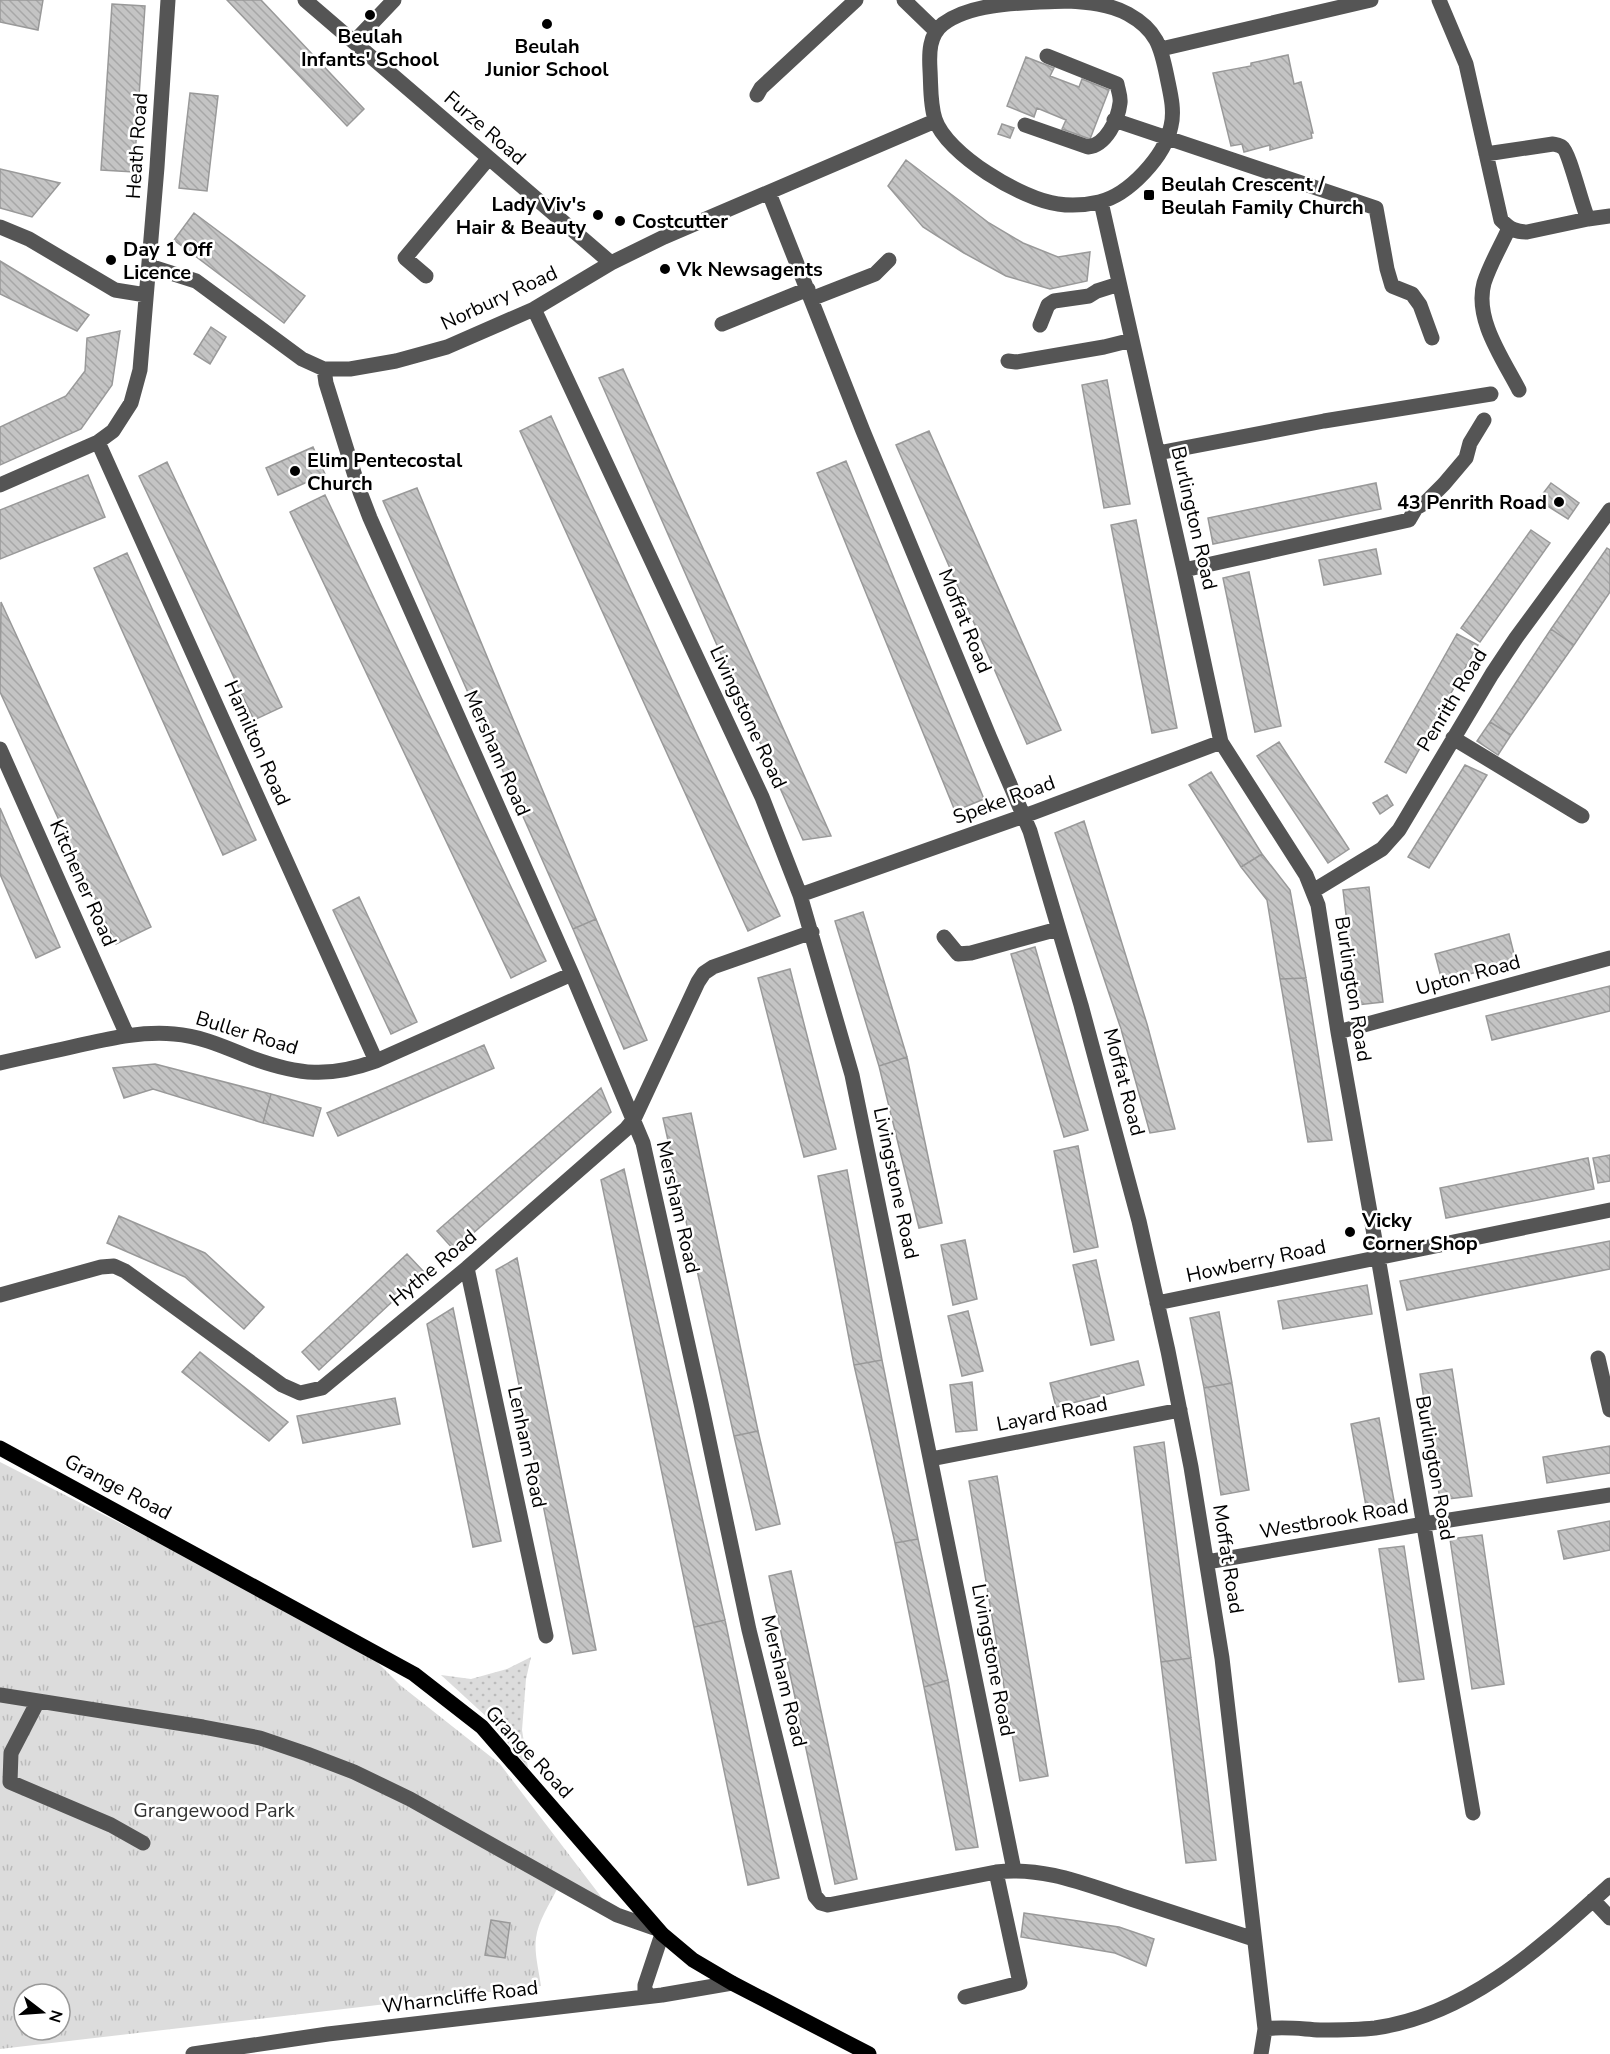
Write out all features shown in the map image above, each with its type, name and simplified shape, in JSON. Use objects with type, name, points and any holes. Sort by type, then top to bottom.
[{"type":"main road","name":"Grange Road","points":[[0,1448],[414,1674],[482,1727],[658,1931],[693,1960],[732,1983],[868,2054]]},
{"type":"street","name":"Heath Road","points":[[0,485],[98,442],[113,431],[132,403],[140,370],[168,0]]},
{"type":"street","name":"Furze Road","points":[[305,0],[611,262]]},
{"type":"street","points":[[354,42],[394,0]]},
{"type":"street","points":[[757,95],[761,88],[856,0]]},
{"type":"street","points":[[904,0],[936,31]]},
{"type":"street","points":[[1303,0],[1308,15]]},
{"type":"street","points":[[1161,49],[1371,0]]},
{"type":"street","points":[[1439,0],[1466,64],[1501,220],[1517,232],[1527,232],[1610,216]]},
{"type":"street","points":[[1067,1],[1090,3],[1128,14],[1153,35],[1161,49],[1172,113],[1168,138],[1158,156],[1140,177],[1101,202],[1080,205],[1058,204],[1013,189],[989,175],[953,144],[935,121],[931,95],[930,46],[936,31],[954,17],[991,7],[1024,3],[1067,1]]},
{"type":"street","points":[[1025,125],[1088,147],[1099,143],[1106,137],[1120,102],[1117,84],[1047,56]]},
{"type":"street","points":[[1114,120],[1376,208],[1392,286],[1412,294],[1420,305],[1432,338]]},
{"type":"street","name":"Norbury Road","points":[[149,266],[196,281],[302,359],[324,369],[350,369],[424,354],[470,337],[534,309],[611,262],[664,237],[935,121]]},
{"type":"street","points":[[1486,154],[1553,144],[1562,146],[1568,153],[1579,198],[1588,219]]},
{"type":"street","points":[[426,276],[405,258],[488,159]]},
{"type":"street","name":"Moffat Road","points":[[769,193],[1033,842],[1081,1005],[1139,1221],[1180,1410],[1208,1563],[1265,2029],[1261,2054]]},
{"type":"street","name":"Burlington Road","points":[[1101,202],[1221,742],[1301,866],[1313,891],[1319,912],[1473,1813]]},
{"type":"street","points":[[0,227],[28,239],[115,290],[146,295]]},
{"type":"street","points":[[1509,228],[1485,280],[1482,300],[1485,319],[1519,390]]},
{"type":"street","points":[[722,324],[875,274],[889,260]]},
{"type":"street","points":[[1040,325],[1048,305],[1089,296],[1119,284]]},
{"type":"street","name":"Livingstone Road","points":[[534,309],[762,797],[812,932],[852,1075],[1014,1870]]},
{"type":"street","points":[[1008,361],[1016,362],[1132,340]]},
{"type":"street","name":"Mersham Road","points":[[324,369],[326,383],[360,492],[572,974],[643,1143],[749,1630],[815,1896],[821,1903],[828,1905],[1014,1870]]},
{"type":"street","points":[[1158,453],[1491,394]]},
{"type":"street","points":[[1184,570],[1409,520],[1416,508],[1444,484],[1466,458],[1470,443],[1484,420]]},
{"type":"street","name":"Hamilton Road","points":[[98,442],[376,1061]]},
{"type":"street","name":"Penrith Road","points":[[1313,891],[1374,854],[1399,830],[1516,638],[1610,510]]},
{"type":"street","points":[[1453,738],[1582,816]]},
{"type":"street","name":"Speke Road","points":[[800,895],[1221,742]]},
{"type":"street","name":"Kitchener Road","points":[[0,749],[127,1035]]},
{"type":"street","points":[[944,937],[958,954],[971,953],[1058,929]]},
{"type":"street","name":"Hythe Road","points":[[0,1295],[101,1267],[114,1266],[125,1271],[282,1385],[300,1393],[322,1388],[467,1268],[612,1143],[634,1119],[704,973],[713,967],[812,932]]},
{"type":"street","name":"Upton Road","points":[[1338,1032],[1610,958]]},
{"type":"street","name":"Buller Road","points":[[0,1063],[127,1035],[176,1034],[198,1037],[252,1058],[305,1072],[328,1073],[352,1070],[572,974]]},
{"type":"street","name":"Howberry Road","points":[[1157,1303],[1610,1210]]},
{"type":"street","name":"Lenham Road","points":[[467,1268],[546,1636]]},
{"type":"street","points":[[1598,1358],[1610,1410]]},
{"type":"street","name":"Layard Road","points":[[931,1459],[1180,1410]]},
{"type":"street","name":"Westbrook Road","points":[[1208,1563],[1424,1524],[1610,1495]]},
{"type":"street","points":[[0,1695],[260,1738],[354,1772],[410,1800],[617,1915],[658,1931],[645,1985],[645,1997]]},
{"type":"street","points":[[38,1701],[11,1753],[10,1782],[111,1825],[143,1843]]},
{"type":"street","points":[[1014,1870],[1042,1872],[1070,1879],[1254,1939]]},
{"type":"street","points":[[965,1997],[1020,1983],[996,1872]]},
{"type":"street","points":[[1265,2029],[1276,2027],[1322,2030],[1372,2028],[1400,2024],[1426,2014],[1479,1990],[1501,1976],[1610,1885]]},
{"type":"street","points":[[1593,1900],[1610,1918]]},
{"type":"street","name":"Wharncliffe Road","points":[[193,2054],[328,2034],[645,1997],[732,1983]]},
{"type":"green space","name":"Grangewood Park","points":[[0,1462],[338,1634],[376,1661],[400,1685],[500,1764],[602,1898],[594,1910],[557,1889],[542,1919],[536,1938],[536,1956],[541,1986],[72,2041],[72,1982],[12,1982],[12,2042],[60,2042],[0,2049]]},
{"type":"green space","points":[[531,1657],[526,1679],[522,1730],[528,1768],[489,1719],[441,1675],[471,1679],[507,1669]]},
{"type":"building","points":[[0,0],[43,0],[38,30],[0,22]]},
{"type":"building","points":[[227,0],[261,0],[364,109],[347,126]]},
{"type":"building","points":[[112,4],[145,6],[134,172],[101,170]]},
{"type":"building","points":[[1288,55],[1294,84],[1301,82],[1313,133],[1311,133],[1312,138],[1270,150],[1270,145],[1244,152],[1242,144],[1231,146],[1213,73],[1251,66],[1251,63]]},
{"type":"building","points":[[1026,57],[1054,68],[1050,76],[1079,87],[1082,79],[1109,90],[1090,139],[1062,129],[1066,120],[1037,108],[1034,117],[1007,106]]},
{"type":"building","points":[[190,93],[218,96],[207,191],[179,188]]},
{"type":"building","points":[[1002,124],[1014,128],[1010,138],[998,134]]},
{"type":"building","points":[[906,160],[989,223],[1023,243],[1058,257],[1090,252],[1087,281],[1050,289],[1006,276],[923,227],[888,186]]},
{"type":"building","points":[[0,169],[60,183],[32,217],[0,208]]},
{"type":"building","points":[[194,213],[305,296],[284,323],[174,240]]},
{"type":"building","points":[[0,261],[89,315],[77,331],[0,294]]},
{"type":"building","points":[[211,327],[226,337],[210,364],[194,354]]},
{"type":"building","points":[[120,331],[112,385],[81,429],[0,465],[0,427],[66,396],[85,371],[87,338]]},
{"type":"building","points":[[623,369],[831,836],[803,840],[599,378]]},
{"type":"building","points":[[1107,380],[1130,504],[1104,508],[1082,385]]},
{"type":"building","points":[[551,416],[780,916],[748,931],[520,431]]},
{"type":"building","points":[[929,431],[1061,730],[1027,744],[896,445]]},
{"type":"building","name":"Elim Pentecostal Church","points":[[313,447],[325,474],[278,495],[266,468]]},
{"type":"building","points":[[846,461],[984,799],[955,811],[817,473]]},
{"type":"building","points":[[167,462],[282,707],[254,720],[139,476]]},
{"type":"building","points":[[88,475],[105,517],[0,559],[0,510]]},
{"type":"building","points":[[1376,483],[1381,509],[1213,544],[1208,518]]},
{"type":"building","name":"43 Penrith Road","points":[[1551,483],[1579,503],[1568,519],[1538,500]]},
{"type":"building","points":[[417,488],[596,919],[573,929],[383,501]]},
{"type":"building","points":[[325,495],[546,961],[511,978],[290,512]]},
{"type":"building","points":[[1136,520],[1177,728],[1152,733],[1111,525]]},
{"type":"building","points":[[1531,530],[1550,543],[1480,642],[1461,628]]},
{"type":"building","points":[[1607,548],[1610,550],[1610,592],[1574,645],[1551,629]]},
{"type":"building","points":[[1376,549],[1381,574],[1324,585],[1319,560]]},
{"type":"building","points":[[127,553],[256,840],[223,855],[94,568]]},
{"type":"building","points":[[1249,572],[1281,726],[1255,732],[1223,578]]},
{"type":"building","points":[[1,602],[151,927],[116,944],[0,692]]},
{"type":"building","points":[[1551,629],[1574,645],[1511,735],[1490,722]]},
{"type":"building","points":[[1457,634],[1478,645],[1406,773],[1385,762]]},
{"type":"building","points":[[1490,722],[1511,735],[1498,755],[1477,741]]},
{"type":"building","points":[[1279,742],[1349,849],[1328,863],[1257,756]]},
{"type":"building","points":[[1465,765],[1487,775],[1429,868],[1408,857]]},
{"type":"building","points":[[1211,772],[1262,854],[1241,867],[1189,785]]},
{"type":"building","points":[[1387,795],[1393,805],[1380,814],[1373,803]]},
{"type":"building","points":[[0,808],[60,947],[36,958],[0,874]]},
{"type":"building","points":[[1084,821],[1147,1024],[1175,1129],[1150,1133],[1121,1029],[1055,833]]},
{"type":"building","points":[[1262,854],[1290,890],[1306,978],[1280,979],[1267,900],[1241,867]]},
{"type":"building","points":[[1369,887],[1383,1002],[1357,1005],[1343,890]]},
{"type":"building","points":[[359,897],[417,1022],[391,1034],[333,910]]},
{"type":"building","points":[[863,912],[907,1057],[879,1066],[835,921]]},
{"type":"building","points":[[596,919],[647,1040],[624,1049],[573,929]]},
{"type":"building","points":[[1509,934],[1516,962],[1442,981],[1435,954]]},
{"type":"building","points":[[1035,947],[1088,1130],[1064,1137],[1011,954]]},
{"type":"building","points":[[790,969],[836,1149],[804,1157],[758,978]]},
{"type":"building","points":[[1306,978],[1332,1140],[1308,1142],[1280,979]]},
{"type":"building","points":[[1610,986],[1610,1011],[1492,1040],[1486,1016]]},
{"type":"building","points":[[484,1045],[494,1068],[338,1136],[327,1113]]},
{"type":"building","points":[[907,1057],[942,1223],[919,1228],[879,1066]]},
{"type":"building","points":[[155,1064],[271,1094],[263,1123],[153,1089],[124,1098],[113,1068]]},
{"type":"building","points":[[601,1088],[611,1112],[454,1250],[437,1231]]},
{"type":"building","points":[[271,1094],[321,1108],[313,1136],[263,1123]]},
{"type":"building","points":[[691,1113],[758,1431],[734,1436],[663,1118]]},
{"type":"building","points":[[1078,1146],[1098,1247],[1074,1252],[1054,1151]]},
{"type":"building","points":[[1610,1155],[1610,1181],[1598,1183],[1593,1158]]},
{"type":"building","points":[[1588,1158],[1594,1189],[1446,1218],[1440,1188]]},
{"type":"building","points":[[624,1169],[725,1620],[694,1627],[601,1180]]},
{"type":"building","points":[[847,1170],[882,1360],[854,1365],[818,1176]]},
{"type":"building","points":[[119,1216],[205,1253],[264,1307],[244,1329],[185,1277],[107,1243]]},
{"type":"building","points":[[965,1240],[977,1299],[953,1305],[941,1245]]},
{"type":"building","points":[[1610,1241],[1610,1269],[1407,1310],[1400,1281]]},
{"type":"building","points":[[407,1254],[424,1272],[319,1370],[302,1352]]},
{"type":"building","points":[[517,1258],[596,1650],[573,1654],[496,1270]]},
{"type":"building","points":[[1096,1260],[1114,1340],[1091,1345],[1073,1265]]},
{"type":"building","points":[[1367,1285],[1372,1314],[1283,1329],[1278,1301]]},
{"type":"building","points":[[453,1308],[501,1541],[473,1547],[427,1324]]},
{"type":"building","points":[[968,1311],[983,1371],[962,1376],[948,1316]]},
{"type":"building","points":[[1219,1312],[1232,1383],[1204,1388],[1190,1318]]},
{"type":"building","points":[[200,1352],[288,1422],[269,1441],[182,1372]]},
{"type":"building","points":[[882,1360],[918,1539],[895,1543],[854,1365]]},
{"type":"building","points":[[1138,1361],[1144,1385],[1056,1407],[1050,1383]]},
{"type":"building","points":[[1452,1369],[1472,1496],[1440,1500],[1420,1374]]},
{"type":"building","points":[[972,1382],[977,1430],[956,1432],[950,1385]]},
{"type":"building","points":[[1232,1383],[1249,1490],[1221,1495],[1204,1388]]},
{"type":"building","points":[[395,1398],[400,1424],[303,1443],[297,1416]]},
{"type":"building","points":[[1379,1418],[1396,1512],[1368,1517],[1351,1424]]},
{"type":"building","points":[[758,1431],[780,1524],[756,1530],[734,1436]]},
{"type":"building","points":[[1164,1442],[1191,1658],[1161,1662],[1134,1447]]},
{"type":"building","points":[[1610,1446],[1610,1473],[1547,1483],[1543,1457]]},
{"type":"building","points":[[997,1476],[1048,1776],[1020,1781],[969,1481]]},
{"type":"building","points":[[1610,1521],[1610,1550],[1564,1559],[1558,1531]]},
{"type":"building","points":[[1482,1535],[1504,1684],[1472,1689],[1450,1539]]},
{"type":"building","points":[[918,1539],[948,1680],[924,1687],[895,1543]]},
{"type":"building","points":[[1404,1546],[1424,1679],[1399,1682],[1379,1549]]},
{"type":"building","points":[[791,1571],[857,1879],[835,1884],[769,1576]]},
{"type":"building","points":[[725,1620],[779,1878],[748,1885],[694,1627]]},
{"type":"building","points":[[1191,1658],[1216,1860],[1186,1863],[1161,1662]]},
{"type":"building","points":[[948,1680],[978,1847],[956,1850],[924,1687]]},
{"type":"building","points":[[1024,1913],[1119,1927],[1154,1939],[1146,1966],[1115,1953],[1021,1937]]},
{"type":"building","points":[[491,1920],[510,1923],[505,1958],[485,1955]]},
{"type":"place","name":"Beulah Infants' School","points":[[370,15]]},
{"type":"place","name":"Beulah Junior School","points":[[547,24]]},
{"type":"place","name":"Beulah Crescent / Beulah Family Church","points":[[1149,195]]},
{"type":"place","name":"Lady Viv's Hair & Beauty","points":[[598,215]]},
{"type":"place","name":"Costcutter","points":[[620,221]]},
{"type":"place","name":"Day 1 Off Licence","points":[[111,260]]},
{"type":"place","name":"Vk Newsagents","points":[[665,269]]},
{"type":"place","name":"Elim Pentecostal Church","points":[[295,471]]},
{"type":"place","name":"43 Penrith Road","points":[[1559,502]]},
{"type":"place","name":"Vicky Corner Shop","points":[[1350,1232]]}]
